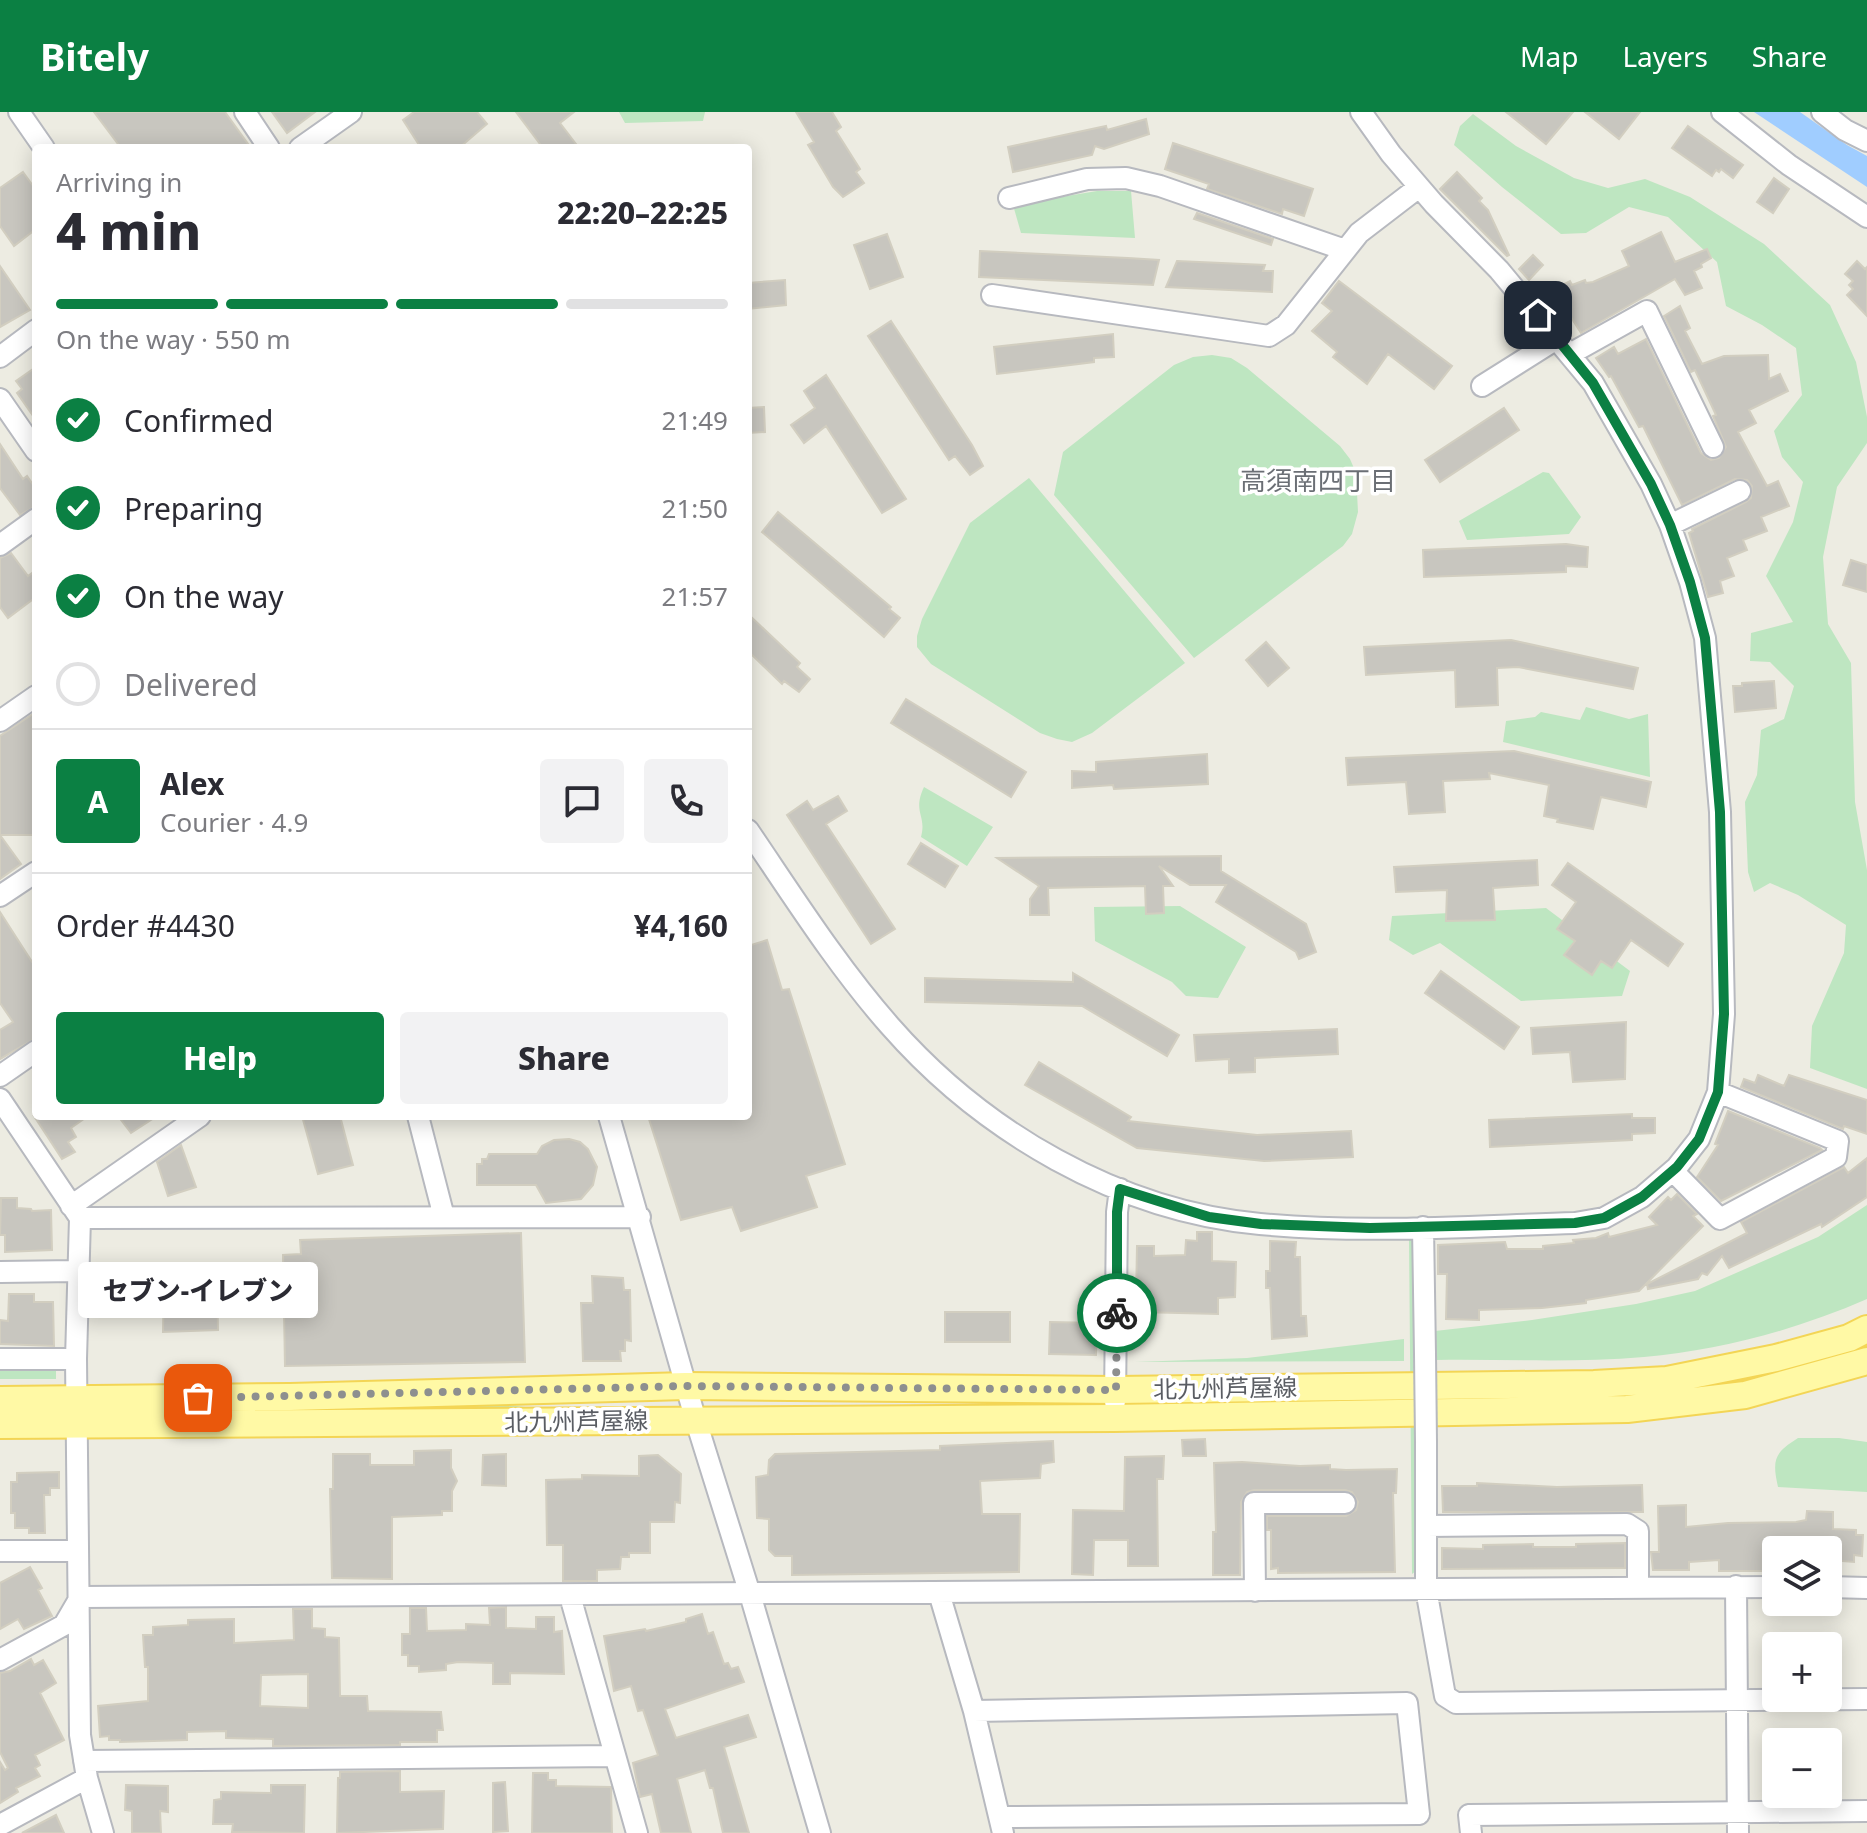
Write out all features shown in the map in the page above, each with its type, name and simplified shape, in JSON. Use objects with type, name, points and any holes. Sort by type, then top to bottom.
[{"type":"main road","name":"北九州芦屋線","points":[[0,1425],[77,1412],[686,1386],[1116,1390],[1594,1384],[1667,1380],[1776,1358],[1849,1338],[1867,1329]]},
{"type":"main road","name":"北九州芦屋線","points":[[0,1400],[77,1412],[696,1421],[1627,1409],[1745,1395],[1867,1361]]},
{"type":"street","points":[[19,112],[41,144]]},
{"type":"street","points":[[245,112],[266,144]]},
{"type":"street","points":[[306,144],[351,112]]},
{"type":"street","points":[[752,836],[858,986],[924,1062],[967,1101],[1014,1134],[1067,1166],[1120,1189],[1209,1217],[1261,1224],[1423,1227],[1575,1223],[1604,1218],[1642,1197],[1673,1171],[1699,1139],[1718,1092],[1724,1014],[1720,812],[1705,638],[1690,582],[1670,525],[1651,484],[1593,383],[1499,270],[1419,187],[1361,112]]},
{"type":"street","points":[[1722,112],[1789,165],[1867,217]]},
{"type":"street","points":[[1822,112],[1845,130],[1867,141]]},
{"type":"street","points":[[1009,198],[1087,179],[1126,178],[1160,186],[1345,250]]},
{"type":"street","points":[[992,295],[1269,336],[1286,325],[1359,233],[1419,187]]},
{"type":"street","points":[[1482,386],[1564,346],[1647,311],[1713,447]]},
{"type":"street","points":[[0,357],[32,333]]},
{"type":"street","points":[[0,399],[32,445]]},
{"type":"street","points":[[1670,525],[1740,491]]},
{"type":"street","points":[[0,545],[32,522]]},
{"type":"street","points":[[0,721],[32,699]]},
{"type":"street","points":[[0,896],[32,875]]},
{"type":"street","points":[[0,1076],[32,1054]]},
{"type":"street","points":[[1673,1171],[1720,1219],[1836,1157],[1838,1141],[1718,1092]]},
{"type":"street","points":[[0,1099],[76,1212],[78,1679],[86,1769],[103,1833]]},
{"type":"street","points":[[76,1212],[195,1120]]},
{"type":"street","points":[[419,1120],[444,1217]]},
{"type":"street","points":[[610,1120],[696,1421],[820,1833]]},
{"type":"street","points":[[1114,1418],[1120,1189]]},
{"type":"street","points":[[76,1212],[640,1217]]},
{"type":"street","points":[[1423,1227],[1426,1589],[1445,1696],[1456,1703],[1867,1699]]},
{"type":"street","points":[[0,1272],[76,1271]]},
{"type":"street","points":[[0,1359],[76,1359]]},
{"type":"street","points":[[1255,1591],[1254,1503],[1345,1503]]},
{"type":"street","points":[[1426,1526],[1627,1524],[1638,1531],[1638,1587]]},
{"type":"street","points":[[0,1551],[77,1551]]},
{"type":"street","points":[[1736,1586],[1738,1823]]},
{"type":"street","points":[[80,1597],[1762,1587]]},
{"type":"street","points":[[1842,1587],[1867,1588]]},
{"type":"street","points":[[939,1593],[974,1711],[1002,1825],[1419,1814],[1407,1703],[974,1711]]},
{"type":"street","points":[[570,1596],[637,1833]]},
{"type":"street","points":[[0,1660],[64,1625],[80,1597]]},
{"type":"street","points":[[0,1825],[86,1769],[615,1756]]},
{"type":"street","points":[[1471,1833],[1469,1815],[1738,1823],[1867,1811]]},
{"type":"green space","points":[[619,112],[705,112],[703,121],[625,123]]},
{"type":"green space","points":[[1473,114],[1516,146],[1574,178],[1608,188],[1645,179],[1690,197],[1764,244],[1830,305],[1856,362],[1867,417],[1867,443],[1837,487],[1823,557],[1828,624],[1851,663],[1855,802],[1867,870],[1867,1089],[1810,1068],[1812,1026],[1844,953],[1846,925],[1798,895],[1770,883],[1754,892],[1748,872],[1745,802],[1757,775],[1761,730],[1784,719],[1794,686],[1770,662],[1750,661],[1751,633],[1793,622],[1766,576],[1793,522],[1803,482],[1782,457],[1774,431],[1802,395],[1796,348],[1726,306],[1717,262],[1668,217],[1629,207],[1586,233],[1561,234],[1454,145],[1460,126]]},
{"type":"green space","points":[[1097,191],[1131,191],[1135,238],[1021,233],[1013,205]]},
{"type":"green space","points":[[1212,355],[1231,358],[1247,368],[1340,446],[1356,473],[1358,512],[1352,534],[1343,546],[1194,658],[1054,495],[1063,452],[1174,365],[1193,357]]},
{"type":"green space","points":[[1543,472],[1549,473],[1581,517],[1569,534],[1467,540],[1459,521]]},
{"type":"green space","points":[[1029,478],[1185,663],[1092,733],[1072,742],[1040,733],[931,664],[917,647],[922,619],[970,523]]},
{"type":"green space","points":[[1586,707],[1629,719],[1648,714],[1650,777],[1503,742],[1506,721],[1535,717],[1541,712],[1580,720]]},
{"type":"green space","points":[[924,787],[993,827],[967,866],[921,837],[919,803]]},
{"type":"green space","points":[[1180,906],[1246,947],[1218,998],[1186,996],[1172,982],[1095,941],[1094,907]]},
{"type":"green space","points":[[1546,908],[1630,971],[1622,996],[1521,1001],[1440,943],[1413,955],[1389,940],[1392,916]]},
{"type":"green space","points":[[1867,1205],[1867,1299],[1813,1320],[1730,1344],[1673,1354],[1618,1359],[1436,1360],[1435,1331],[1636,1304],[1695,1291],[1818,1237]]},
{"type":"green space","points":[[1409,1239],[1412,1239],[1416,1525],[1416,1571],[1412,1574]]},
{"type":"green space","points":[[1404,1339],[1404,1361],[1135,1362],[1247,1358]]},
{"type":"green space","points":[[0,1366],[56,1366],[56,1379],[0,1379]]},
{"type":"green space","points":[[475,1401],[525,1407],[642,1408],[118,1415]]},
{"type":"green space","points":[[1798,1438],[1867,1442],[1867,1492],[1778,1487],[1775,1470],[1777,1458],[1784,1448]]},
{"type":"water","points":[[1754,112],[1800,112],[1867,156],[1867,187]]},
{"type":"building","points":[[94,112],[225,112],[248,144],[118,144]]},
{"type":"building","points":[[272,112],[315,112],[287,133]]},
{"type":"building","points":[[414,112],[477,112],[487,124],[464,144],[418,144],[403,120]]},
{"type":"building","points":[[516,112],[574,112],[560,123],[576,144],[540,144]]},
{"type":"building","points":[[796,112],[832,112],[841,127],[836,131],[860,169],[856,172],[864,183],[843,197],[833,187],[808,145],[814,142]]},
{"type":"building","points":[[1506,112],[1573,112],[1546,144]]},
{"type":"building","points":[[1585,112],[1640,112],[1619,139]]},
{"type":"building","points":[[1146,119],[1149,134],[1104,149],[1095,146],[1092,155],[1013,172],[1008,147],[1106,126],[1107,130]]},
{"type":"building","points":[[1688,126],[1743,165],[1733,178],[1721,169],[1712,176],[1672,148]]},
{"type":"building","points":[[1173,143],[1313,189],[1304,216],[1283,209],[1282,214],[1207,189],[1209,184],[1165,169]]},
{"type":"building","points":[[23,172],[32,184],[32,232],[14,246],[0,226],[0,188]]},
{"type":"building","points":[[1457,172],[1482,198],[1479,201],[1488,210],[1509,255],[1440,189]]},
{"type":"building","points":[[1774,178],[1789,189],[1773,213],[1757,202]]},
{"type":"building","points":[[1197,213],[1273,239],[1271,245],[1194,219]]},
{"type":"building","points":[[1661,232],[1675,262],[1707,249],[1711,258],[1694,271],[1702,288],[1685,295],[1675,279],[1581,333],[1565,308],[1559,310],[1549,292],[1570,281],[1572,285],[1585,280],[1586,283],[1593,282],[1629,266],[1622,251]]},
{"type":"building","points":[[887,234],[903,277],[870,289],[854,245]]},
{"type":"building","points":[[980,251],[1159,260],[1153,285],[979,277]]},
{"type":"building","points":[[1533,255],[1543,265],[1529,280],[1519,269]]},
{"type":"building","points":[[1177,261],[1265,265],[1263,271],[1273,271],[1272,292],[1166,287]]},
{"type":"building","points":[[1857,261],[1865,269],[1867,267],[1867,316],[1847,295],[1853,289],[1849,285],[1853,281],[1845,274]]},
{"type":"building","points":[[0,266],[30,310],[0,327]]},
{"type":"building","points":[[785,280],[786,305],[752,309],[752,283]]},
{"type":"building","points":[[1339,281],[1452,366],[1434,389],[1388,354],[1367,384],[1333,357],[1337,352],[1312,331],[1332,311],[1322,303]]},
{"type":"building","points":[[1680,306],[1690,328],[1685,331],[1702,364],[1724,356],[1768,355],[1769,379],[1780,374],[1788,391],[1749,410],[1756,423],[1738,432],[1767,486],[1778,481],[1789,506],[1761,517],[1767,531],[1743,540],[1747,550],[1727,558],[1734,576],[1720,581],[1723,593],[1708,597],[1689,533],[1746,502],[1751,498],[1752,486],[1747,480],[1735,479],[1682,505],[1643,426],[1639,427],[1611,376],[1596,358],[1614,347],[1618,354],[1646,339],[1701,453],[1711,460],[1719,458],[1726,447],[1713,416],[1716,415],[1664,316]]},
{"type":"building","points":[[891,321],[983,466],[970,475],[955,456],[949,460],[868,336]]},
{"type":"building","points":[[1113,334],[1114,357],[997,374],[994,347]]},
{"type":"building","points":[[32,370],[32,414],[17,393],[22,389],[16,381]]},
{"type":"building","points":[[826,375],[906,499],[882,513],[826,426],[804,443],[791,425],[815,408],[804,391]]},
{"type":"building","points":[[764,407],[765,432],[752,433],[752,408]]},
{"type":"building","points":[[1504,408],[1519,430],[1440,482],[1425,460]]},
{"type":"building","points":[[0,444],[23,479],[27,476],[32,483],[32,508],[20,515],[0,488]]},
{"type":"building","points":[[778,512],[891,607],[889,609],[900,618],[884,637],[762,532]]},
{"type":"building","points":[[1566,544],[1588,547],[1587,567],[1566,566],[1566,572],[1424,577],[1423,550]]},
{"type":"building","points":[[11,553],[28,576],[32,573],[32,600],[8,618],[0,607],[0,558]]},
{"type":"building","points":[[1851,560],[1867,565],[1867,592],[1843,585]]},
{"type":"building","points":[[752,618],[800,663],[797,667],[810,679],[799,692],[784,681],[782,684],[752,655]]},
{"type":"building","points":[[1511,640],[1638,668],[1633,689],[1518,667],[1497,668],[1498,705],[1456,707],[1455,670],[1366,675],[1364,647]]},
{"type":"building","points":[[1266,642],[1289,668],[1268,686],[1246,660]]},
{"type":"building","points":[[1774,681],[1776,708],[1735,712],[1733,686]]},
{"type":"building","points":[[906,699],[1026,772],[1011,797],[891,723]]},
{"type":"building","points":[[32,715],[32,835],[0,835],[0,736]]},
{"type":"building","points":[[1514,751],[1651,782],[1646,807],[1601,797],[1593,829],[1557,822],[1558,819],[1544,816],[1549,785],[1489,773],[1490,779],[1443,781],[1445,812],[1409,814],[1406,782],[1348,785],[1346,758]]},
{"type":"building","points":[[1207,754],[1208,784],[1072,788],[1072,771],[1096,772],[1096,762]]},
{"type":"building","points":[[838,796],[847,811],[826,824],[895,929],[871,944],[787,815],[807,801],[813,810]]},
{"type":"building","points":[[0,835],[21,864],[0,879]]},
{"type":"building","points":[[921,843],[958,866],[945,887],[908,864]]},
{"type":"building","points":[[1221,856],[1221,871],[1306,924],[1316,952],[1299,959],[1296,952],[1216,902],[1226,885],[1190,885],[1159,866],[1173,886],[1163,886],[1164,913],[1146,914],[1145,886],[1048,888],[1049,915],[1030,915],[1030,899],[1039,886],[997,858]]},
{"type":"building","points":[[1537,860],[1538,885],[1493,888],[1495,920],[1446,921],[1447,890],[1396,892],[1394,867]]},
{"type":"building","points":[[1568,863],[1683,944],[1668,966],[1631,940],[1612,968],[1601,961],[1592,975],[1564,955],[1575,941],[1557,929],[1576,902],[1552,885]]},
{"type":"building","points":[[0,912],[32,962],[32,1040],[0,1059],[0,1030],[13,1022],[0,1003]]},
{"type":"building","points":[[767,940],[782,990],[789,989],[845,1164],[806,1176],[817,1207],[741,1231],[732,1207],[681,1220],[649,1120],[752,1120],[752,945]]},
{"type":"building","points":[[1441,971],[1519,1027],[1504,1049],[1425,993]]},
{"type":"building","points":[[1073,973],[1179,1035],[1167,1056],[1082,1006],[925,1002],[925,978],[1073,982]]},
{"type":"building","points":[[1626,1022],[1625,1079],[1573,1082],[1570,1052],[1533,1054],[1531,1028]]},
{"type":"building","points":[[1337,1029],[1338,1054],[1255,1058],[1255,1072],[1229,1073],[1229,1059],[1196,1061],[1194,1035]]},
{"type":"building","points":[[1039,1062],[1131,1117],[1128,1121],[1257,1135],[1351,1131],[1353,1157],[1264,1161],[1137,1148],[1025,1085]]},
{"type":"building","points":[[1758,1075],[1784,1086],[1789,1075],[1867,1100],[1867,1134],[1844,1126],[1843,1129],[1741,1087],[1744,1079],[1755,1083]]},
{"type":"building","points":[[1728,1111],[1822,1150],[1721,1201],[1697,1177],[1718,1145],[1715,1144]]},
{"type":"building","points":[[1632,1114],[1632,1118],[1655,1118],[1655,1133],[1632,1134],[1632,1140],[1490,1147],[1489,1120]]},
{"type":"building","points":[[37,1120],[82,1120],[71,1128],[76,1137],[68,1142],[75,1152],[62,1159]]},
{"type":"building","points":[[121,1120],[151,1120],[131,1133]]},
{"type":"building","points":[[303,1120],[341,1120],[353,1165],[318,1174]]},
{"type":"building","points":[[554,1140],[580,1142],[588,1149],[597,1167],[593,1185],[581,1199],[546,1203],[536,1185],[477,1185],[477,1164],[482,1164],[482,1159],[487,1159],[489,1154],[537,1154],[542,1146]]},
{"type":"building","points":[[181,1145],[196,1187],[168,1196],[157,1162]]},
{"type":"building","points":[[1867,1158],[1867,1197],[1822,1227],[1821,1224],[1729,1268],[1722,1256],[1707,1275],[1702,1273],[1698,1279],[1648,1289],[1647,1284],[1747,1233],[1741,1222],[1844,1167],[1848,1173]]},
{"type":"building","points":[[1677,1194],[1697,1214],[1693,1216],[1703,1226],[1639,1291],[1586,1300],[1586,1303],[1479,1310],[1479,1320],[1446,1319],[1447,1274],[1438,1274],[1438,1245],[1505,1242],[1507,1249],[1543,1249],[1543,1246],[1574,1243],[1573,1240],[1596,1238],[1608,1233],[1609,1237],[1657,1225],[1649,1217],[1668,1197],[1671,1200]]},
{"type":"building","points":[[1,1198],[17,1198],[17,1208],[51,1210],[52,1250],[5,1252],[5,1235],[0,1235]]},
{"type":"building","points":[[1197,1232],[1212,1232],[1212,1261],[1236,1262],[1235,1297],[1218,1298],[1218,1314],[1140,1312],[1140,1299],[1136,1299],[1137,1246],[1154,1246],[1154,1256],[1185,1255],[1186,1240],[1197,1241]]},
{"type":"building","points":[[521,1233],[525,1362],[285,1366],[283,1255],[301,1254],[300,1240]]},
{"type":"building","points":[[1270,1241],[1296,1242],[1295,1257],[1300,1257],[1301,1316],[1306,1316],[1307,1336],[1272,1339],[1270,1288],[1266,1288],[1266,1271],[1270,1271]]},
{"type":"building","points":[[592,1276],[623,1278],[624,1290],[630,1290],[631,1341],[625,1340],[625,1351],[620,1351],[621,1361],[583,1361],[581,1303],[593,1303]]},
{"type":"building","points":[[217,1278],[218,1330],[163,1332],[164,1279]]},
{"type":"building","points":[[9,1294],[34,1294],[34,1302],[53,1302],[54,1346],[0,1344],[0,1320],[8,1321]]},
{"type":"building","points":[[945,1312],[1010,1312],[1010,1342],[945,1342]]},
{"type":"building","points":[[1050,1322],[1097,1323],[1096,1355],[1049,1354]]},
{"type":"building","points":[[1205,1439],[1206,1456],[1183,1456],[1182,1440]]},
{"type":"building","points":[[1053,1441],[1054,1462],[1041,1464],[1040,1478],[980,1481],[982,1514],[1020,1514],[1019,1572],[792,1575],[792,1556],[775,1556],[769,1550],[769,1519],[757,1518],[756,1477],[768,1475],[769,1460],[775,1454],[940,1450],[940,1446]]},
{"type":"building","points":[[451,1450],[451,1468],[457,1481],[452,1491],[452,1511],[442,1511],[442,1515],[392,1517],[392,1579],[332,1578],[330,1489],[333,1489],[333,1454],[370,1454],[370,1465],[414,1465],[414,1451]]},
{"type":"building","points":[[506,1454],[506,1486],[482,1485],[483,1455]]},
{"type":"building","points":[[658,1455],[681,1474],[680,1503],[675,1502],[674,1522],[650,1522],[650,1553],[629,1553],[629,1557],[621,1557],[620,1569],[597,1570],[597,1581],[563,1581],[563,1545],[547,1545],[546,1480],[582,1479],[582,1475],[639,1476],[639,1456]]},
{"type":"building","points":[[1164,1456],[1163,1479],[1157,1479],[1158,1566],[1128,1566],[1128,1540],[1094,1540],[1093,1575],[1072,1574],[1073,1510],[1124,1511],[1125,1457]]},
{"type":"building","points":[[1214,1463],[1330,1465],[1330,1469],[1346,1470],[1397,1469],[1396,1493],[1393,1493],[1395,1572],[1278,1573],[1278,1568],[1271,1569],[1271,1530],[1267,1530],[1267,1516],[1346,1516],[1356,1510],[1358,1502],[1352,1492],[1345,1490],[1254,1490],[1247,1492],[1241,1502],[1240,1575],[1213,1575],[1213,1532],[1216,1532]]},
{"type":"building","points":[[59,1472],[59,1488],[50,1488],[50,1495],[44,1495],[45,1533],[29,1533],[29,1528],[15,1528],[15,1513],[11,1513],[11,1482],[17,1482],[17,1473]]},
{"type":"building","points":[[1477,1483],[1557,1487],[1642,1485],[1643,1512],[1443,1512],[1442,1486],[1477,1486]]},
{"type":"building","points":[[1686,1505],[1686,1527],[1796,1522],[1806,1520],[1807,1511],[1833,1512],[1833,1529],[1856,1530],[1856,1535],[1863,1535],[1862,1556],[1854,1555],[1854,1562],[1842,1561],[1842,1536],[1762,1536],[1762,1571],[1719,1571],[1719,1560],[1689,1562],[1689,1570],[1653,1570],[1651,1552],[1659,1552],[1658,1506]]},
{"type":"building","points":[[1625,1543],[1625,1568],[1442,1569],[1442,1548],[1483,1549],[1483,1545],[1533,1544],[1533,1547],[1576,1547],[1576,1544]]},
{"type":"building","points":[[30,1567],[52,1616],[24,1629],[18,1619],[0,1629],[0,1583]]},
{"type":"building","points":[[506,1607],[506,1628],[536,1629],[536,1617],[554,1617],[554,1632],[562,1631],[564,1674],[510,1673],[510,1684],[493,1684],[493,1663],[458,1662],[446,1664],[446,1670],[419,1672],[419,1666],[408,1666],[408,1655],[402,1655],[402,1634],[410,1634],[410,1608],[426,1608],[427,1631],[466,1630],[466,1624],[490,1625],[489,1608]]},
{"type":"building","points":[[293,1609],[312,1609],[312,1628],[325,1629],[325,1637],[339,1638],[340,1696],[367,1696],[368,1711],[441,1712],[443,1730],[437,1730],[437,1742],[273,1746],[273,1739],[226,1738],[226,1731],[187,1732],[187,1740],[120,1742],[109,1740],[109,1736],[100,1737],[98,1706],[148,1701],[148,1667],[145,1667],[143,1635],[153,1635],[153,1627],[188,1625],[188,1620],[234,1619],[234,1643],[294,1640]],"holes":[[[308,1674],[308,1708],[260,1706],[261,1675]]]},
{"type":"building","points":[[702,1614],[708,1634],[713,1632],[724,1664],[728,1663],[731,1669],[738,1667],[744,1682],[665,1709],[676,1738],[748,1715],[756,1737],[724,1747],[749,1833],[723,1833],[713,1788],[710,1788],[705,1770],[677,1779],[691,1833],[661,1833],[652,1794],[640,1797],[633,1763],[658,1755],[643,1710],[638,1711],[631,1686],[614,1691],[604,1636],[646,1631],[686,1622],[686,1619]]},
{"type":"building","points":[[31,1659],[34,1665],[43,1660],[56,1683],[40,1693],[64,1740],[35,1755],[40,1765],[35,1768],[40,1776],[16,1788],[18,1792],[0,1803],[0,1762],[5,1770],[8,1768],[0,1752],[0,1673]]},
{"type":"building","points":[[400,1771],[400,1792],[444,1791],[443,1829],[337,1833],[340,1772]]},
{"type":"building","points":[[533,1773],[548,1773],[548,1780],[556,1780],[556,1786],[611,1787],[612,1833],[532,1833]]},
{"type":"building","points":[[505,1782],[508,1831],[493,1832],[493,1783]]},
{"type":"building","points":[[126,1785],[168,1786],[168,1812],[160,1811],[161,1833],[132,1833],[132,1811],[125,1810]]},
{"type":"building","points":[[271,1785],[305,1785],[304,1833],[232,1832],[233,1824],[213,1824],[214,1800],[221,1799],[221,1792],[271,1793]]},
{"type":"building","points":[[56,1815],[64,1833],[22,1833]]},
{"type":"way so far","points":[[198,1398],[686,1386],[1116,1390],[1117,1313]]},
{"type":"place","name":"セブン-イレブン","points":[[198,1398]]},
{"type":"district","name":"高須南四丁目","points":[[1318,481]]},
{"type":"route","points":[[1117,1313],[1117,1212],[1120,1189],[1209,1217],[1261,1224],[1370,1228],[1575,1223],[1604,1218],[1642,1197],[1677,1167],[1699,1139],[1718,1092],[1724,1014],[1720,812],[1705,638],[1676,540],[1651,484],[1593,383],[1538,315]]}]
